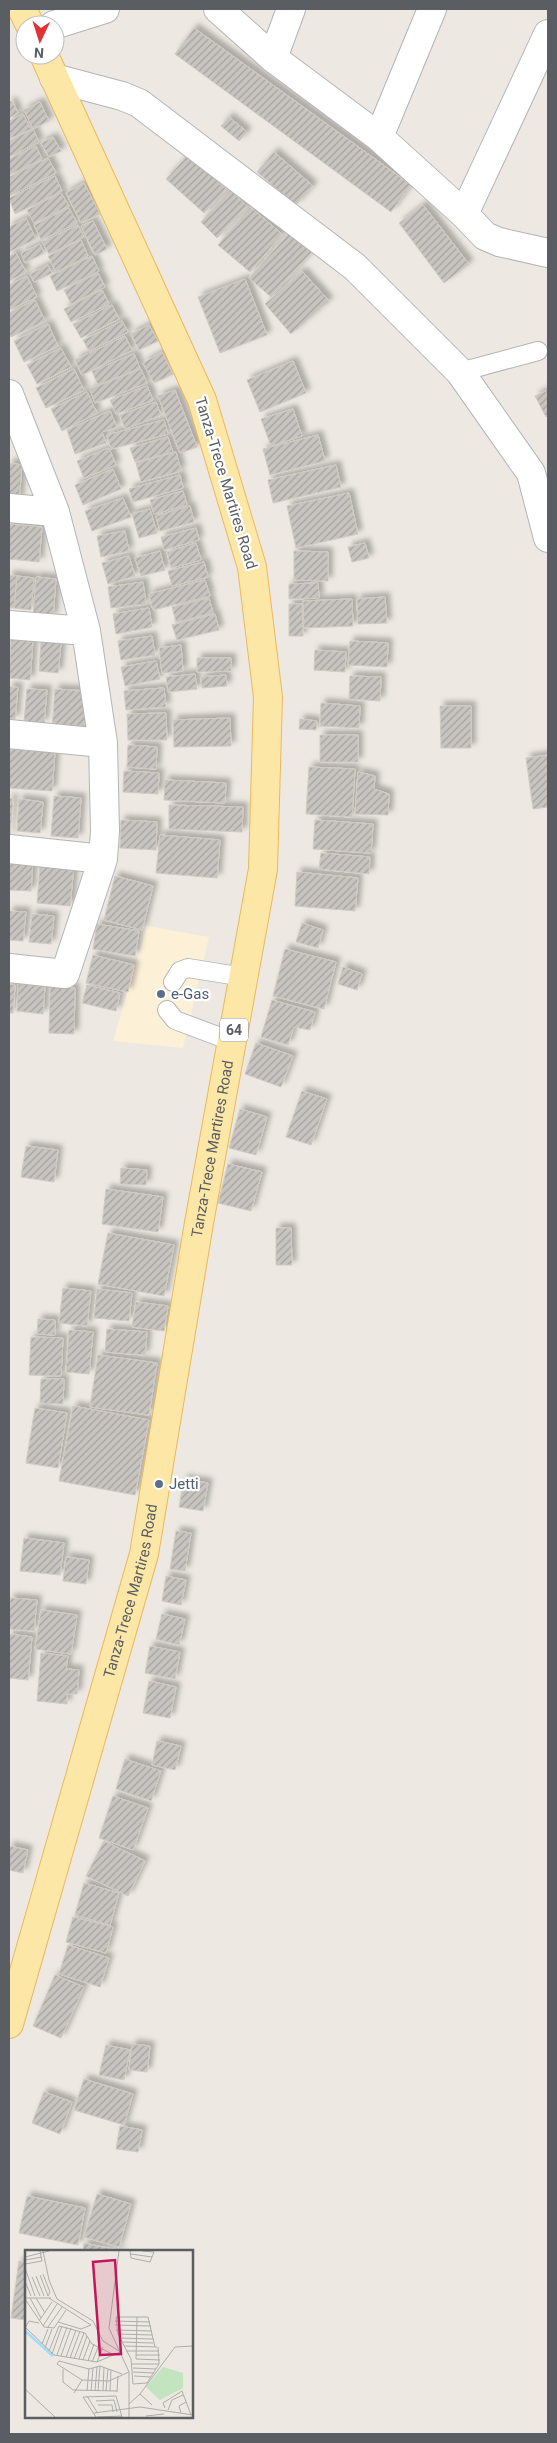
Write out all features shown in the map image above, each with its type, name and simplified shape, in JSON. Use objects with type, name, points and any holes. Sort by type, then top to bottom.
[{"type":"main road","name":"Tanza-Trece Martires Road","points":[[9,2024],[144,1554],[231,1041],[263,869],[268,697],[252,567],[202,400],[49,66]]},
{"type":"street","points":[[65,22],[105,9]]},
{"type":"street","points":[[218,9],[273,58],[379,136],[464,214],[485,236],[499,242],[548,253]]},
{"type":"street","points":[[273,58],[291,9]]},
{"type":"street","points":[[379,136],[432,9]]},
{"type":"street","points":[[464,214],[548,34]]},
{"type":"street","points":[[49,66],[139,103],[355,267],[460,372],[531,473],[548,538]]},
{"type":"street","points":[[9,968],[65,974],[104,859],[105,831],[103,743],[86,632],[55,512],[10,401]]},
{"type":"street","points":[[9,508],[55,512]]},
{"type":"street","points":[[9,625],[86,632]]},
{"type":"street","points":[[9,734],[103,743]]},
{"type":"street","points":[[9,849],[104,859]]},
{"type":"lane","points":[[460,372],[538,351]]},
{"type":"lane","points":[[173,982],[180,971],[188,968],[244,976]]},
{"type":"lane","points":[[167,1010],[175,1020],[231,1041]]},
{"type":"shaded area","points":[[147,926],[209,937],[183,1048],[113,1041]]},
{"type":"building","points":[[194,28],[411,185],[391,212],[175,54]]},
{"type":"building","points":[[12,101],[18,113],[9,118],[9,102]]},
{"type":"building","points":[[40,102],[49,121],[33,129],[24,110]]},
{"type":"building","points":[[23,114],[31,129],[9,139],[9,121]]},
{"type":"building","points":[[229,117],[247,132],[239,141],[221,126]]},
{"type":"building","points":[[33,129],[39,142],[9,157],[9,141]]},
{"type":"building","points":[[53,137],[61,151],[49,157],[41,143]]},
{"type":"building","points":[[36,146],[42,159],[9,175],[9,159]]},
{"type":"building","points":[[274,152],[313,186],[296,205],[257,172]]},
{"type":"building","points":[[188,155],[226,189],[204,213],[166,179]]},
{"type":"building","points":[[48,158],[56,173],[9,196],[9,177]]},
{"type":"building","points":[[55,176],[62,191],[15,214],[9,198]]},
{"type":"building","points":[[84,183],[100,214],[81,223],[66,193]]},
{"type":"building","points":[[230,190],[247,206],[217,238],[201,222]]},
{"type":"building","points":[[61,193],[69,206],[34,223],[27,210]]},
{"type":"building","points":[[423,205],[469,264],[444,283],[399,223]]},
{"type":"building","points":[[250,207],[282,234],[250,272],[218,245]]},
{"type":"building","points":[[69,208],[77,223],[41,240],[34,225]]},
{"type":"building","points":[[26,218],[36,239],[9,252],[9,227]]},
{"type":"building","points":[[93,221],[107,249],[95,255],[81,226]]},
{"type":"building","points":[[78,225],[84,237],[49,254],[42,242]]},
{"type":"building","points":[[290,232],[312,252],[271,297],[249,278]]},
{"type":"building","points":[[81,240],[88,256],[56,272],[48,256]]},
{"type":"building","points":[[40,244],[44,253],[25,263],[21,253]]},
{"type":"building","points":[[16,253],[26,272],[9,281],[9,256]]},
{"type":"building","points":[[92,256],[99,271],[57,291],[50,276]]},
{"type":"building","points":[[48,265],[52,273],[34,282],[30,274]]},
{"type":"building","points":[[302,271],[329,301],[291,334],[265,304]]},
{"type":"building","points":[[98,273],[105,287],[71,304],[64,290]]},
{"type":"building","points":[[27,276],[37,297],[9,310],[9,285]]},
{"type":"building","points":[[245,279],[267,335],[220,353],[198,297]]},
{"type":"building","points":[[102,290],[109,304],[71,322],[64,309]]},
{"type":"building","points":[[35,300],[45,321],[11,337],[9,332],[9,313]]},
{"type":"building","points":[[112,305],[119,319],[81,338],[73,324]]},
{"type":"building","points":[[122,321],[128,332],[89,351],[83,340]]},
{"type":"building","points":[[48,324],[58,346],[24,362],[14,341]]},
{"type":"building","points":[[149,325],[158,341],[139,350],[131,334]]},
{"type":"building","points":[[125,336],[132,350],[82,375],[75,360]]},
{"type":"building","points":[[61,348],[71,367],[37,384],[27,365]]},
{"type":"building","points":[[162,352],[173,374],[154,383],[143,363]]},
{"type":"building","points":[[134,354],[140,368],[98,385],[92,371]]},
{"type":"building","points":[[293,361],[306,393],[260,412],[247,380]]},
{"type":"building","points":[[74,369],[84,390],[46,408],[36,388]]},
{"type":"building","points":[[141,369],[147,383],[95,403],[90,389]]},
{"type":"building","points":[[147,386],[153,400],[116,414],[110,400]]},
{"type":"building","points":[[175,390],[197,447],[180,453],[158,396]]},
{"type":"building","points":[[548,390],[548,415],[546,417],[535,396]]},
{"type":"building","points":[[87,392],[97,413],[62,431],[51,409]]},
{"type":"building","points":[[156,402],[161,415],[125,429],[120,415]]},
{"type":"building","points":[[293,409],[302,436],[271,446],[261,419]]},
{"type":"building","points":[[110,411],[117,427],[102,432],[106,443],[75,454],[67,430]]},
{"type":"building","points":[[164,420],[168,434],[111,449],[107,435]]},
{"type":"building","points":[[318,435],[325,461],[270,475],[263,449]]},
{"type":"building","points":[[168,437],[173,452],[135,462],[130,448]]},
{"type":"building","points":[[109,448],[116,465],[84,478],[77,461]]},
{"type":"building","points":[[176,452],[181,471],[141,482],[136,463]]},
{"type":"building","points":[[9,463],[22,465],[19,501],[9,501]]},
{"type":"building","points":[[336,465],[341,487],[273,503],[268,480]]},
{"type":"building","points":[[113,469],[121,489],[83,505],[75,485]]},
{"type":"building","points":[[180,475],[183,488],[133,502],[129,489]]},
{"type":"building","points":[[183,491],[187,505],[154,514],[150,500]]},
{"type":"building","points":[[349,493],[358,534],[296,548],[287,506]]},
{"type":"building","points":[[123,498],[131,517],[92,531],[85,511]]},
{"type":"building","points":[[190,506],[194,522],[160,531],[156,516]]},
{"type":"building","points":[[150,509],[157,533],[139,538],[132,514]]},
{"type":"building","points":[[9,524],[42,527],[39,562],[9,559]]},
{"type":"building","points":[[196,528],[199,540],[164,550],[161,537]]},
{"type":"building","points":[[125,531],[129,551],[101,557],[97,536]]},
{"type":"building","points":[[196,543],[201,560],[171,568],[167,552]]},
{"type":"building","points":[[365,543],[369,558],[352,562],[348,547]]},
{"type":"building","points":[[160,551],[165,570],[141,576],[135,558]]},
{"type":"building","points":[[294,551],[328,552],[328,581],[294,580]]},
{"type":"building","points":[[129,556],[135,576],[108,584],[102,563]]},
{"type":"building","points":[[204,562],[208,577],[172,586],[168,571]]},
{"type":"building","points":[[9,575],[17,576],[14,608],[9,608]]},
{"type":"building","points":[[17,576],[34,578],[31,610],[14,608]]},
{"type":"building","points":[[36,577],[56,579],[53,617],[33,616]]},
{"type":"building","points":[[205,580],[210,596],[153,610],[149,594]]},
{"type":"building","points":[[143,582],[146,604],[111,608],[108,587]]},
{"type":"building","points":[[318,583],[319,598],[289,599],[289,584]]},
{"type":"building","points":[[385,597],[387,623],[358,624],[357,599]]},
{"type":"building","points":[[209,598],[213,613],[176,622],[172,607]]},
{"type":"building","points":[[352,599],[353,626],[304,628],[303,601]]},
{"type":"building","points":[[289,604],[302,604],[303,636],[289,636]]},
{"type":"building","points":[[149,608],[152,627],[116,634],[113,614]]},
{"type":"building","points":[[215,614],[219,630],[177,640],[172,625]]},
{"type":"building","points":[[152,636],[155,655],[121,660],[118,641]]},
{"type":"building","points":[[11,638],[33,640],[30,680],[9,678]]},
{"type":"building","points":[[41,641],[61,643],[58,673],[39,671]]},
{"type":"building","points":[[350,641],[388,643],[387,667],[348,665]]},
{"type":"building","points":[[181,645],[183,671],[162,673],[159,648]]},
{"type":"building","points":[[315,650],[346,652],[345,672],[314,670]]},
{"type":"building","points":[[197,658],[231,658],[231,671],[197,672]]},
{"type":"building","points":[[156,661],[160,679],[125,686],[121,667]]},
{"type":"building","points":[[195,674],[197,689],[168,692],[166,677]]},
{"type":"building","points":[[226,675],[227,686],[202,688],[201,677]]},
{"type":"building","points":[[350,676],[381,677],[380,701],[349,699]]},
{"type":"building","points":[[9,687],[18,687],[15,719],[9,719]]},
{"type":"building","points":[[164,688],[166,707],[126,710],[124,691]]},
{"type":"building","points":[[27,689],[47,690],[44,723],[24,721]]},
{"type":"building","points":[[55,689],[87,691],[84,733],[52,730]]},
{"type":"building","points":[[321,703],[360,706],[359,728],[320,726]]},
{"type":"building","points":[[440,706],[471,706],[471,748],[441,748]]},
{"type":"building","points":[[166,713],[167,740],[128,740],[127,714]]},
{"type":"building","points":[[230,718],[231,746],[174,747],[173,720]]},
{"type":"building","points":[[300,719],[317,721],[316,730],[299,729]]},
{"type":"building","points":[[320,735],[358,735],[358,762],[320,762]]},
{"type":"building","points":[[128,745],[157,747],[156,769],[127,767]]},
{"type":"building","points":[[9,749],[55,752],[52,791],[9,788]]},
{"type":"building","points":[[548,755],[548,807],[533,809],[526,758]]},
{"type":"building","points":[[309,767],[355,769],[352,817],[306,814]]},
{"type":"building","points":[[124,771],[159,773],[158,794],[123,792]]},
{"type":"building","points":[[358,772],[375,776],[374,789],[389,794],[388,815],[355,814]]},
{"type":"building","points":[[165,780],[226,783],[225,803],[164,800]]},
{"type":"building","points":[[54,796],[81,798],[78,838],[51,836]]},
{"type":"building","points":[[9,798],[13,799],[10,836],[9,836]]},
{"type":"building","points":[[19,799],[43,802],[40,833],[17,831]]},
{"type":"building","points":[[169,805],[243,807],[242,832],[169,829]]},
{"type":"building","points":[[121,820],[157,822],[156,850],[120,848]]},
{"type":"building","points":[[315,820],[373,824],[371,853],[313,849]]},
{"type":"building","points":[[160,835],[220,840],[217,878],[156,873]]},
{"type":"building","points":[[321,853],[370,857],[369,874],[319,869]]},
{"type":"building","points":[[10,857],[33,859],[31,891],[9,890]]},
{"type":"building","points":[[40,863],[74,865],[70,906],[37,903]]},
{"type":"building","points":[[297,872],[358,878],[355,911],[295,906]]},
{"type":"building","points":[[115,876],[153,886],[142,930],[104,920]]},
{"type":"building","points":[[9,911],[26,912],[23,941],[9,940]]},
{"type":"building","points":[[32,914],[54,916],[51,944],[29,942]]},
{"type":"building","points":[[302,923],[323,930],[318,948],[296,942]]},
{"type":"building","points":[[97,924],[139,931],[135,956],[93,949]]},
{"type":"building","points":[[285,949],[336,962],[324,1009],[273,996]]},
{"type":"building","points":[[93,955],[134,965],[128,992],[86,983]]},
{"type":"building","points":[[343,967],[362,974],[357,990],[338,984]]},
{"type":"building","points":[[9,984],[15,985],[13,1013],[9,1013]]},
{"type":"building","points":[[18,984],[45,986],[43,1014],[17,1011]]},
{"type":"building","points":[[87,985],[120,993],[116,1011],[82,1003]]},
{"type":"building","points":[[50,987],[75,988],[74,1034],[49,1033]]},
{"type":"building","points":[[272,1000],[315,1012],[310,1030],[294,1027],[288,1045],[261,1037]]},
{"type":"building","points":[[256,1043],[293,1056],[281,1087],[245,1074]]},
{"type":"building","points":[[302,1091],[327,1099],[311,1145],[286,1137]]},
{"type":"building","points":[[240,1109],[267,1117],[256,1155],[229,1148]]},
{"type":"building","points":[[26,1146],[58,1150],[54,1182],[21,1177]]},
{"type":"building","points":[[228,1164],[262,1172],[251,1211],[218,1203]]},
{"type":"building","points":[[121,1168],[147,1170],[146,1185],[120,1184]]},
{"type":"building","points":[[106,1189],[163,1197],[158,1232],[102,1224]]},
{"type":"building","points":[[276,1228],[291,1228],[292,1265],[276,1265]]},
{"type":"building","points":[[108,1233],[174,1245],[164,1296],[98,1284]]},
{"type":"building","points":[[63,1288],[91,1291],[87,1326],[59,1323]]},
{"type":"building","points":[[97,1289],[132,1293],[129,1321],[94,1318]]},
{"type":"building","points":[[136,1302],[168,1306],[164,1331],[132,1327]]},
{"type":"building","points":[[38,1319],[55,1320],[55,1335],[37,1334]]},
{"type":"building","points":[[107,1329],[147,1332],[145,1355],[105,1352]]},
{"type":"building","points":[[69,1330],[93,1332],[89,1374],[66,1372]]},
{"type":"building","points":[[31,1337],[63,1338],[61,1376],[29,1375]]},
{"type":"building","points":[[98,1355],[157,1363],[149,1415],[90,1407]]},
{"type":"building","points":[[41,1379],[64,1379],[63,1404],[40,1403]]},
{"type":"building","points":[[73,1406],[149,1420],[135,1495],[59,1481]]},
{"type":"building","points":[[35,1408],[67,1413],[58,1468],[26,1463]]},
{"type":"building","points":[[184,1479],[208,1483],[203,1511],[179,1507]]},
{"type":"building","points":[[176,1531],[191,1533],[185,1571],[170,1569]]},
{"type":"building","points":[[24,1538],[64,1543],[60,1575],[20,1571]]},
{"type":"building","points":[[66,1557],[89,1560],[86,1584],[63,1581]]},
{"type":"building","points":[[166,1576],[186,1580],[181,1605],[162,1601]]},
{"type":"building","points":[[10,1598],[37,1600],[34,1631],[9,1629]]},
{"type":"building","points":[[41,1610],[77,1615],[71,1654],[35,1649]]},
{"type":"building","points":[[162,1614],[185,1619],[179,1645],[156,1639]]},
{"type":"building","points":[[9,1634],[32,1637],[28,1680],[9,1678]]},
{"type":"building","points":[[150,1646],[180,1652],[175,1679],[145,1673]]},
{"type":"building","points":[[41,1653],[68,1656],[66,1669],[79,1670],[77,1694],[67,1694],[67,1704],[37,1701]]},
{"type":"building","points":[[149,1681],[176,1687],[170,1718],[143,1713]]},
{"type":"building","points":[[157,1741],[181,1746],[175,1770],[152,1765]]},
{"type":"building","points":[[125,1759],[161,1771],[151,1801],[116,1789]]},
{"type":"building","points":[[113,1796],[148,1808],[133,1850],[99,1838]]},
{"type":"building","points":[[104,1841],[145,1861],[128,1896],[86,1876]]},
{"type":"building","points":[[9,1846],[28,1850],[23,1873],[9,1870]]},
{"type":"building","points":[[84,1883],[119,1893],[110,1925],[75,1915]]},
{"type":"building","points":[[73,1917],[113,1927],[106,1953],[66,1942]]},
{"type":"building","points":[[68,1945],[109,1958],[100,1987],[59,1974]]},
{"type":"building","points":[[55,1975],[84,1987],[61,2038],[33,2026]]},
{"type":"building","points":[[132,2044],[150,2046],[147,2072],[129,2070]]},
{"type":"building","points":[[106,2045],[130,2050],[124,2080],[99,2075]]},
{"type":"building","points":[[84,2079],[133,2094],[124,2125],[74,2110]]},
{"type":"building","points":[[44,2092],[72,2102],[60,2134],[32,2123]]},
{"type":"building","points":[[120,2126],[142,2130],[138,2152],[116,2149]]},
{"type":"building","points":[[97,2194],[131,2204],[119,2247],[84,2237]]},
{"type":"building","points":[[27,2196],[85,2208],[78,2245],[19,2233]]},
{"type":"building","points":[[84,2243],[116,2250],[83,2250]]},
{"type":"building","points":[[19,2261],[25,2262],[25,2320],[11,2318]]},
{"type":"place","name":"e-Gas","points":[[161,994]]},
{"type":"place","name":"Jetti","points":[[159,1484]]}]
